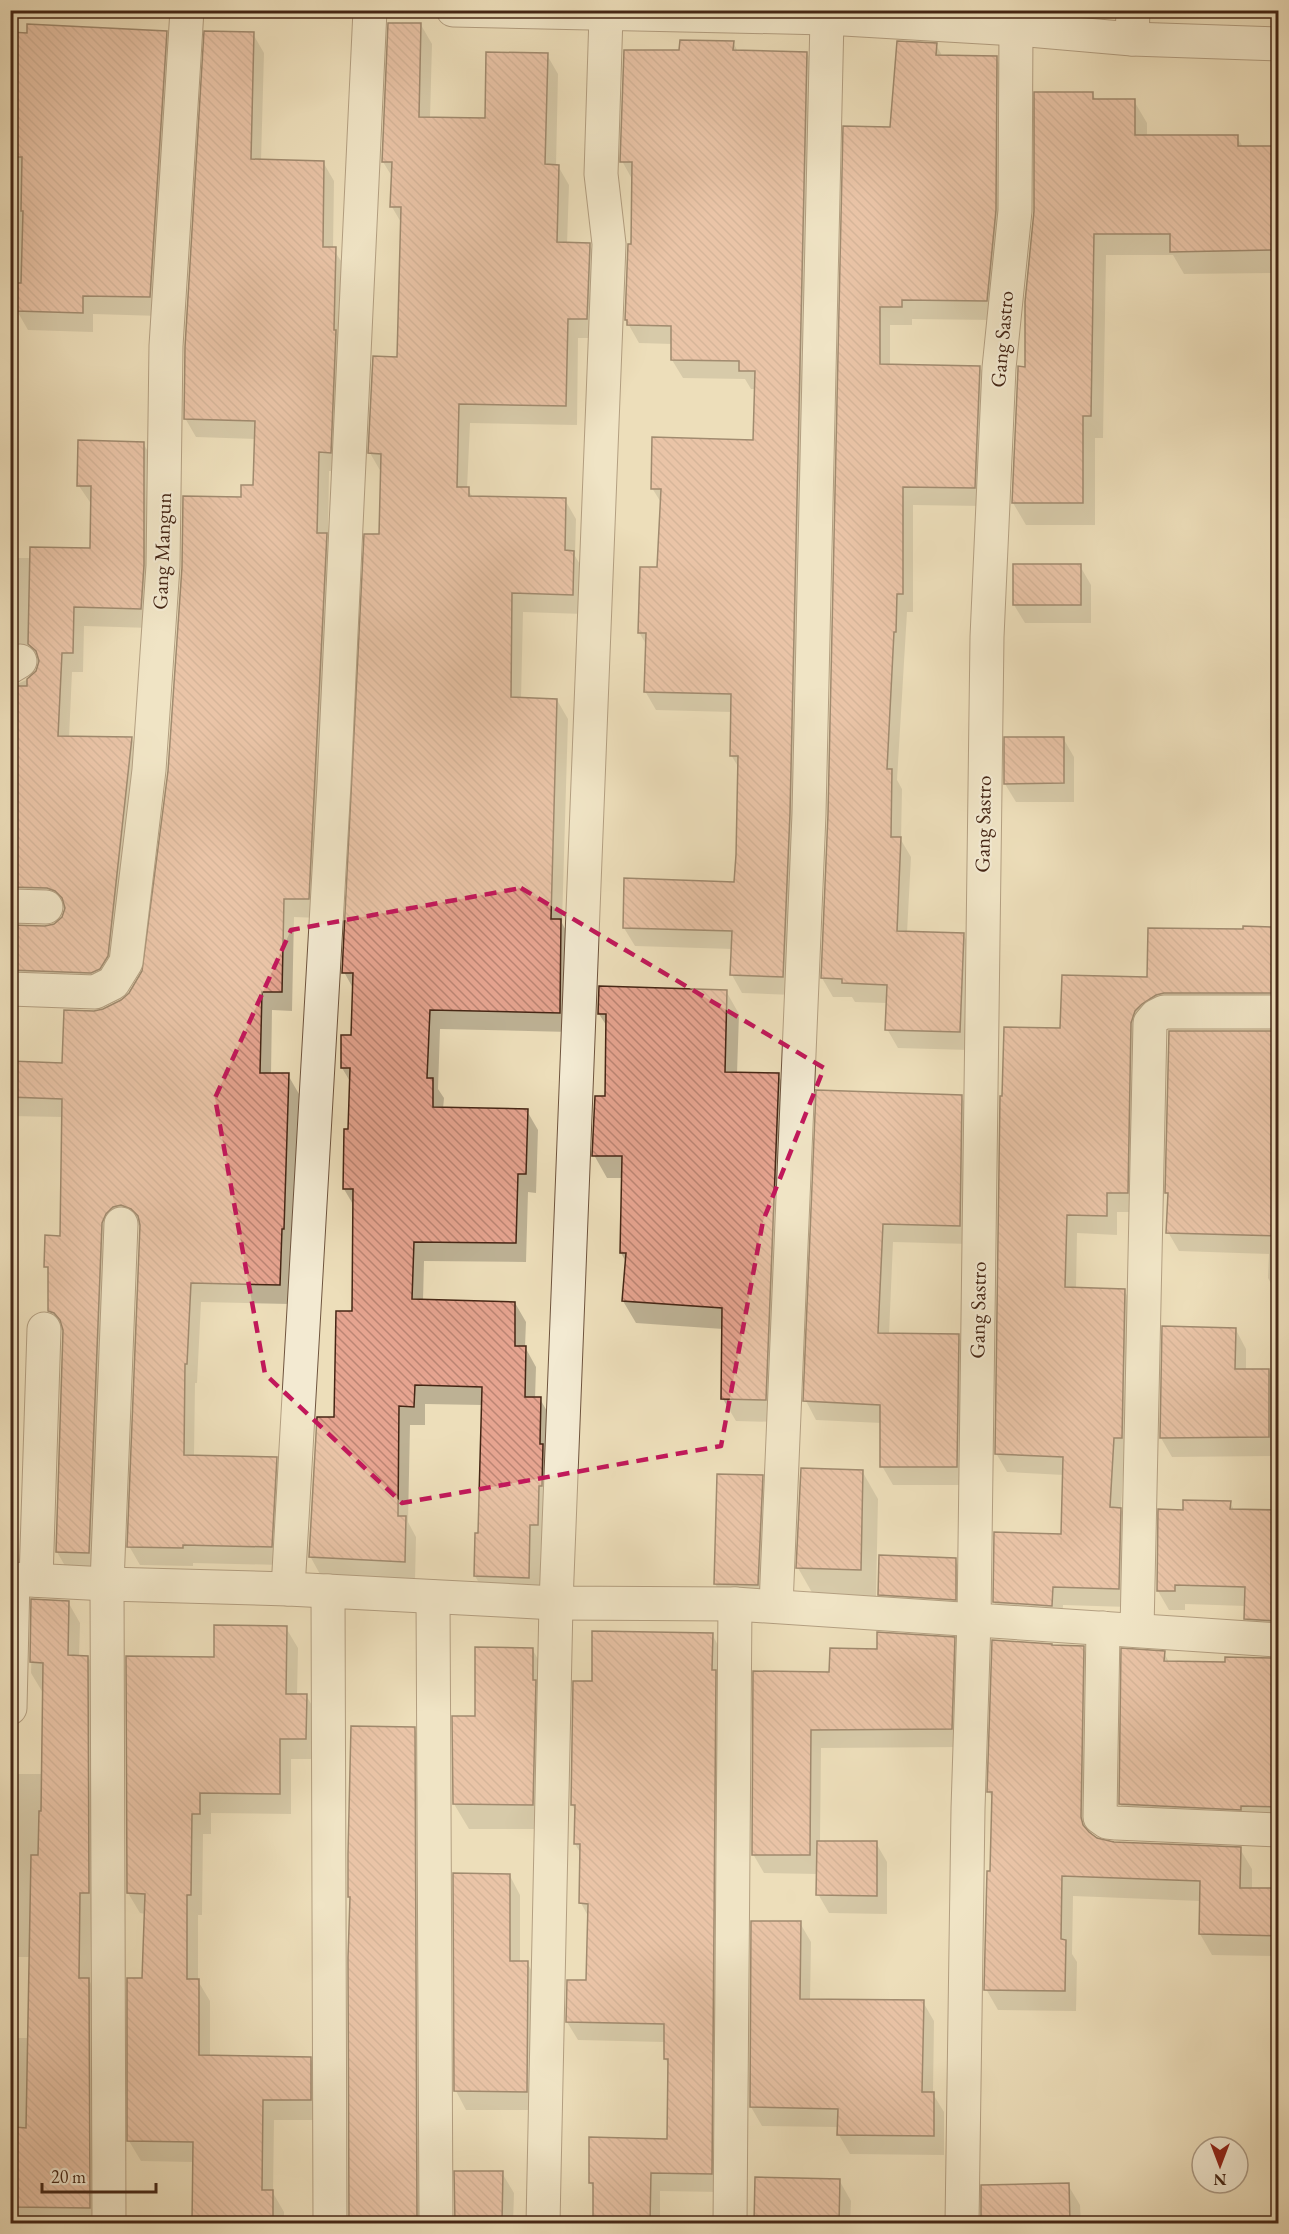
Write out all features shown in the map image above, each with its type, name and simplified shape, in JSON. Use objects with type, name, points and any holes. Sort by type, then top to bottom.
[{"type":"street","name":"Gang Mangun","points":[[10,989],[95,992],[113,983],[126,962],[149,770],[163,566],[166,346],[187,10]]},
{"type":"street","points":[[288,1589],[333,796],[370,10]]},
{"type":"street","points":[[453,10],[827,18],[1016,29],[1132,25],[1278,44]]},
{"type":"street","points":[[543,2223],[556,1603],[609,244],[601,174],[606,15]]},
{"type":"street","points":[[776,1606],[808,814],[827,18]]},
{"type":"street","name":"Gang Sastro","points":[[963,2223],[968,1809],[975,1620],[987,637],[999,368],[1015,211],[1016,29]]},
{"type":"street","points":[[10,906],[46,907]]},
{"type":"street","points":[[1137,1630],[1150,1023],[1164,1012],[1278,1012]]},
{"type":"street","points":[[109,2223],[107,1584],[121,1224]]},
{"type":"street","points":[[10,1708],[44,1329]]},
{"type":"street","points":[[20,1579],[288,1589],[556,1603],[735,1604],[1278,1640]]},
{"type":"street","points":[[328,1592],[330,2223]]},
{"type":"street","points":[[433,1597],[436,2223]]},
{"type":"street","points":[[730,2223],[735,1604]]},
{"type":"street","points":[[1103,1628],[1100,1817],[1107,1822],[1116,1823],[1278,1830]]},
{"type":"highlighted area","points":[[521,888],[824,1068],[763,1221],[721,1446],[402,1503],[265,1374],[215,1098],[291,930]]},
{"type":"building","points":[[388,23],[421,23],[419,117],[485,118],[486,52],[548,53],[545,164],[559,165],[557,242],[590,243],[587,319],[568,319],[566,406],[459,404],[457,487],[469,487],[469,496],[566,498],[565,550],[574,551],[573,595],[512,593],[511,697],[557,699],[551,919],[561,919],[560,1013],[430,1010],[427,1078],[433,1078],[433,1107],[528,1109],[526,1174],[518,1174],[516,1243],[414,1242],[412,1299],[515,1302],[515,1346],[526,1346],[525,1397],[541,1397],[542,1486],[539,1486],[538,1525],[530,1525],[529,1578],[474,1576],[475,1533],[478,1533],[482,1387],[415,1385],[414,1407],[399,1406],[398,1516],[406,1516],[405,1562],[309,1557],[317,1417],[334,1417],[336,1311],[352,1311],[353,1189],[343,1189],[344,1129],[348,1129],[350,1068],[341,1068],[341,1035],[351,1035],[353,973],[342,973],[364,534],[379,534],[381,454],[368,453],[373,356],[397,357],[401,207],[390,207],[392,162],[382,162]]},
{"type":"building","points":[[27,24],[167,31],[150,297],[83,296],[83,313],[16,311],[16,283],[21,283],[22,157],[10,157],[10,32],[27,33]]},
{"type":"building","points":[[204,31],[254,32],[251,159],[324,161],[323,247],[336,247],[334,330],[336,330],[331,453],[319,452],[317,533],[327,533],[309,899],[284,899],[282,992],[262,992],[260,1073],[289,1073],[280,1285],[191,1283],[187,1364],[185,1364],[184,1455],[277,1457],[272,1547],[183,1545],[183,1548],[127,1547],[140,1225],[138,1216],[131,1209],[121,1205],[113,1207],[106,1214],[102,1223],[89,1553],[56,1552],[63,1330],[60,1320],[54,1313],[48,1311],[48,1267],[44,1267],[45,1235],[60,1236],[62,1099],[10,1097],[10,1061],[62,1063],[64,1010],[94,1011],[121,1000],[129,993],[142,971],[168,771],[182,567],[183,496],[241,497],[241,485],[253,485],[255,421],[184,419],[185,347]]},
{"type":"building","points":[[680,40],[734,41],[733,50],[807,52],[790,813],[783,977],[730,975],[732,931],[623,928],[624,878],[734,882],[736,855],[738,756],[730,756],[731,694],[644,692],[646,633],[638,633],[640,567],[657,567],[661,489],[651,489],[652,437],[753,440],[755,371],[739,371],[739,361],[671,360],[671,326],[627,325],[627,320],[625,320],[628,244],[631,244],[632,162],[620,162],[624,50],[679,50]]},
{"type":"building","points":[[897,41],[937,43],[936,55],[997,56],[996,210],[987,301],[902,300],[902,307],[880,307],[880,364],[980,366],[975,488],[903,487],[903,594],[897,594],[887,769],[892,769],[891,837],[901,837],[897,931],[964,933],[960,1032],[885,1030],[887,985],[842,983],[842,979],[821,978],[828,814],[843,126],[890,127]]},
{"type":"building","points":[[1034,92],[1093,92],[1093,99],[1135,99],[1135,135],[1238,135],[1238,146],[1278,146],[1278,250],[1170,252],[1170,234],[1094,234],[1091,416],[1083,416],[1083,503],[1012,503],[1018,366],[1025,367],[1025,302],[1034,211]]},
{"type":"building","points":[[78,440],[144,442],[144,565],[141,609],[74,607],[73,653],[62,653],[58,736],[132,737],[108,956],[100,969],[91,973],[10,970],[10,925],[54,924],[62,917],[65,908],[62,898],[55,891],[47,888],[10,887],[10,686],[27,686],[27,679],[36,671],[39,661],[36,651],[28,644],[30,547],[90,548],[91,486],[77,486]]},
{"type":"building","points":[[1013,564],[1081,564],[1081,605],[1013,605]]},
{"type":"building","points":[[1004,737],[1064,737],[1064,783],[1004,784]]},
{"type":"building","points":[[1243,926],[1276,927],[1274,993],[1164,993],[1156,995],[1135,1011],[1131,1023],[1128,1193],[1107,1193],[1107,1216],[1067,1215],[1065,1287],[1125,1289],[1122,1438],[1114,1438],[1110,1507],[1121,1508],[1119,1589],[1053,1587],[1052,1606],[993,1602],[994,1532],[1061,1534],[1063,1457],[995,1454],[1000,1096],[1002,1096],[1004,1027],[1060,1028],[1062,975],[1147,977],[1148,928],[1243,929]]},
{"type":"building","points":[[599,986],[727,990],[725,1072],[779,1073],[766,1400],[721,1399],[722,1308],[622,1301],[626,1253],[620,1253],[622,1156],[592,1156],[595,1096],[605,1096],[606,1014],[598,1014]]},
{"type":"building","points":[[1169,1031],[1278,1031],[1278,1236],[1166,1233]]},
{"type":"building","points":[[816,1090],[962,1095],[960,1226],[883,1224],[878,1333],[959,1334],[957,1467],[880,1467],[880,1405],[803,1401]]},
{"type":"building","points":[[1162,1326],[1236,1328],[1235,1369],[1269,1369],[1269,1437],[1160,1438]]},
{"type":"building","points":[[801,1468],[863,1470],[861,1570],[796,1568]]},
{"type":"building","points":[[717,1474],[763,1475],[758,1585],[714,1584]]},
{"type":"building","points":[[1183,1500],[1231,1501],[1230,1509],[1278,1510],[1278,1621],[1244,1619],[1245,1587],[1175,1585],[1175,1591],[1157,1591],[1158,1509],[1183,1510]]},
{"type":"building","points":[[879,1555],[956,1558],[956,1600],[878,1595]]},
{"type":"building","points":[[31,1599],[69,1601],[68,1655],[88,1656],[89,1893],[80,1893],[79,1978],[89,1978],[90,2208],[14,2207],[15,2127],[26,2128],[31,1855],[38,1855],[39,1811],[41,1811],[43,1663],[30,1662]]},
{"type":"building","points":[[214,1625],[287,1626],[286,1694],[307,1694],[306,1739],[280,1739],[280,1794],[200,1793],[200,1814],[192,1814],[191,1895],[187,1895],[187,1979],[199,1979],[199,2055],[311,2057],[311,2100],[263,2100],[262,2190],[273,2190],[273,2223],[192,2223],[193,2142],[127,2141],[127,1978],[142,1978],[145,1894],[127,1893],[126,1656],[214,1657]]},
{"type":"building","points":[[592,1631],[713,1633],[712,1670],[716,1670],[712,2174],[651,2173],[650,2223],[593,2223],[593,2183],[589,2183],[589,2137],[667,2139],[668,2059],[664,2059],[664,2024],[566,2022],[567,1980],[586,1980],[588,1904],[579,1903],[580,1844],[574,1844],[575,1805],[571,1805],[573,1681],[592,1681]]},
{"type":"building","points":[[877,1632],[955,1637],[952,1729],[811,1730],[810,1855],[752,1855],[753,1671],[829,1672],[830,1648],[877,1649]]},
{"type":"building","points":[[992,1640],[1084,1646],[1081,1817],[1083,1825],[1089,1832],[1097,1838],[1114,1842],[1241,1847],[1240,1888],[1278,1888],[1278,1936],[1199,1934],[1200,1881],[1062,1876],[1061,1939],[1066,1940],[1065,1991],[984,1990],[987,1871],[990,1871],[992,1792],[987,1792]]},
{"type":"building","points":[[475,1647],[533,1648],[533,1680],[536,1680],[533,1805],[453,1804],[452,1716],[475,1716]]},
{"type":"building","points":[[1121,1648],[1165,1651],[1164,1661],[1225,1662],[1225,1657],[1278,1658],[1278,1807],[1241,1806],[1241,1810],[1119,1804]]},
{"type":"building","points":[[351,1726],[415,1727],[417,2223],[349,2223],[348,1958],[350,1897],[348,1897],[348,1854]]},
{"type":"building","points":[[817,1841],[877,1841],[877,1896],[816,1895]]},
{"type":"building","points":[[453,1873],[510,1874],[510,1961],[528,1961],[527,2092],[454,2091]]},
{"type":"building","points":[[751,1921],[801,1921],[800,1999],[924,2000],[922,2092],[934,2092],[934,2136],[837,2135],[838,2109],[750,2107]]},
{"type":"building","points":[[454,2171],[503,2171],[502,2223],[455,2223]]},
{"type":"building","points":[[755,2177],[840,2179],[839,2223],[754,2223]]},
{"type":"building","points":[[1069,2183],[1070,2223],[981,2223],[981,2185]]}]
